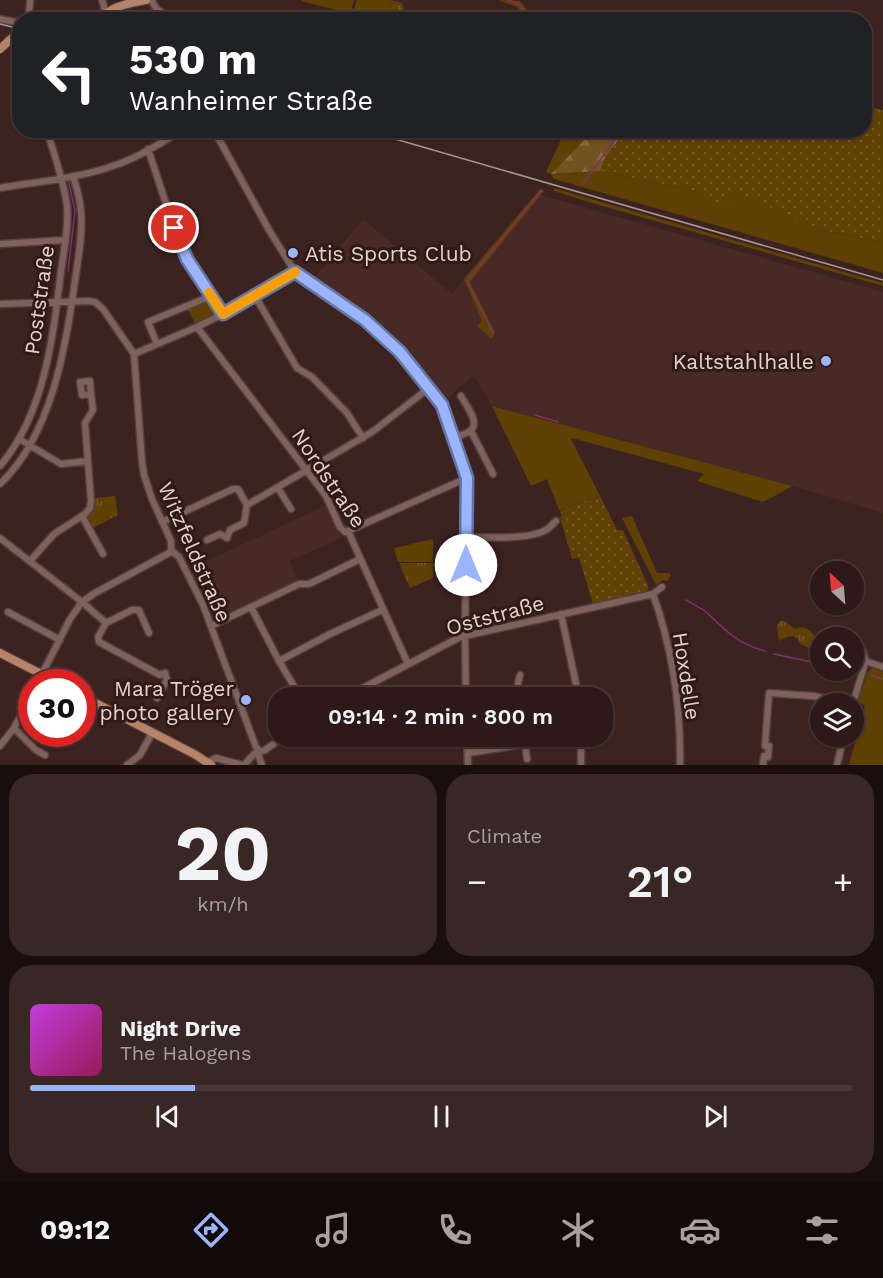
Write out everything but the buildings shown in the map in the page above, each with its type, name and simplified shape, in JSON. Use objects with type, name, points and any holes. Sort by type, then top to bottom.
[{"type":"main road","points":[[108,12],[120,5],[146,0]]},
{"type":"main road","points":[[0,49],[11,39]]},
{"type":"main road","points":[[0,653],[32,669]]},
{"type":"main road","points":[[96,703],[210,764]]},
{"type":"street","name":"Poststraße","points":[[0,466],[19,439],[36,404],[47,363],[57,302],[67,209],[49,138]]},
{"type":"street","points":[[0,188],[110,168],[168,138]]},
{"type":"street","points":[[218,138],[295,272],[365,320],[400,352],[442,405],[467,478],[466,687]]},
{"type":"street","points":[[148,149],[174,228],[187,259],[223,314]]},
{"type":"street","name":"Poststraße","points":[[0,484],[22,460],[30,445],[60,368],[72,301],[81,220],[78,193],[73,176]]},
{"type":"street","points":[[0,244],[65,240]]},
{"type":"street","points":[[0,304],[89,301],[100,305],[134,354],[223,314],[295,272]]},
{"type":"street","points":[[158,344],[148,322],[211,296]]},
{"type":"street","points":[[255,296],[297,368],[312,377],[347,413],[363,438]]},
{"type":"street","name":"Nordstraße","points":[[197,327],[326,496],[340,527],[345,532],[348,531],[408,664]]},
{"type":"street","name":"Witzfeldstraße","points":[[134,354],[142,462],[147,488],[171,541],[171,550],[179,557],[203,605],[259,751],[262,765]]},
{"type":"street","points":[[247,505],[363,438],[429,388]]},
{"type":"street","points":[[30,561],[54,534],[82,516],[90,508],[85,423],[93,411],[91,394]]},
{"type":"street","points":[[453,438],[471,431],[474,426],[473,418],[461,396]]},
{"type":"street","points":[[471,431],[494,474]]},
{"type":"street","points":[[19,439],[61,464],[88,461]]},
{"type":"street","points":[[348,531],[467,478]]},
{"type":"street","points":[[278,488],[291,508]]},
{"type":"street","points":[[162,522],[233,489],[238,489],[247,505],[244,523],[230,530],[227,538],[220,534],[207,540]]},
{"type":"street","points":[[82,516],[103,554]]},
{"type":"street","points":[[466,537],[507,537],[532,534],[544,531],[556,521]]},
{"type":"street","points":[[0,538],[106,623]]},
{"type":"street","points":[[45,669],[75,610],[82,602],[171,550]]},
{"type":"street","points":[[211,626],[299,584],[309,584],[360,559]]},
{"type":"street","name":"Oststraße","points":[[365,687],[465,635],[653,594],[662,587]]},
{"type":"street","name":"Hoxdelle","points":[[653,594],[663,627],[676,691],[680,725],[680,765]]},
{"type":"street","points":[[251,607],[294,687]]},
{"type":"street","points":[[149,633],[139,610],[132,610],[106,623],[98,637],[99,642],[160,675],[165,673],[167,680],[157,698]]},
{"type":"street","points":[[279,661],[382,610]]},
{"type":"street","points":[[8,612],[60,640]]},
{"type":"street","points":[[561,614],[577,687]]},
{"type":"street","points":[[855,693],[866,662],[864,655]]},
{"type":"street","points":[[866,662],[883,667]]},
{"type":"street","points":[[518,687],[520,675]]},
{"type":"street","points":[[763,765],[764,756],[768,757],[769,748],[765,746],[769,693],[810,696]]},
{"type":"street","points":[[0,746],[18,720]]},
{"type":"street","points":[[14,728],[36,750],[45,755]]},
{"type":"street","points":[[127,765],[140,755],[152,733]]},
{"type":"street","points":[[210,764],[216,758],[243,765],[254,754],[269,747]]},
{"type":"street","points":[[468,747],[468,765]]},
{"type":"street","points":[[468,753],[507,747]]},
{"type":"street","points":[[525,747],[527,759]]},
{"type":"street","points":[[581,747],[581,765]]},
{"type":"street","points":[[837,765],[841,747]]},
{"type":"shaded area","points":[[541,195],[883,292],[883,513],[793,486],[492,406],[474,376],[455,391],[444,404],[403,351],[368,318],[313,280],[363,219],[452,294],[464,279],[482,321],[477,327],[495,332],[470,282]]},
{"type":"shaded area","points":[[326,505],[341,538],[290,561],[298,580],[215,620],[190,569]]},
{"type":"green space","points":[[302,0],[354,0],[350,12]]},
{"type":"green space","points":[[357,0],[391,0],[388,12],[354,10]]},
{"type":"green space","points":[[391,0],[402,3],[404,12],[388,12]]},
{"type":"green space","points":[[498,0],[520,1],[529,12],[522,12],[517,7]]},
{"type":"green space","points":[[872,108],[883,110],[883,242],[821,230],[734,191],[725,206],[694,191],[601,171],[604,160],[620,138],[872,138]]},
{"type":"green space","points":[[562,138],[586,138],[552,174],[601,171],[694,191],[725,205],[733,190],[821,230],[883,242],[883,273],[554,179],[546,172]]},
{"type":"green space","points":[[586,138],[620,138],[604,160],[601,171],[551,174]]},
{"type":"green space","points":[[553,188],[883,283],[883,286],[592,203],[554,191]]},
{"type":"green space","points":[[540,189],[543,189],[541,195],[470,282],[495,332],[492,339],[477,326],[482,321],[464,279]]},
{"type":"green space","points":[[210,298],[220,313],[196,325],[187,308]]},
{"type":"green space","points":[[492,406],[793,486],[763,502],[697,481],[704,474],[572,438],[600,496],[559,510],[547,479],[531,486]]},
{"type":"green space","points":[[115,496],[118,515],[91,529],[87,520],[94,507],[95,498]]},
{"type":"green space","points":[[600,496],[617,530],[623,530],[649,588],[647,591],[593,604],[579,558],[572,559],[560,510]]},
{"type":"green space","points":[[632,516],[657,573],[671,575],[667,581],[663,580],[656,585],[622,518]]},
{"type":"green space","points":[[433,539],[433,562],[398,562],[394,548]]},
{"type":"green space","points":[[399,563],[433,563],[433,578],[410,588]]},
{"type":"green space","points":[[222,596],[227,606],[217,612],[211,602]]},
{"type":"green space","points":[[780,621],[784,621],[795,629],[804,628],[810,631],[810,651],[794,636],[779,641],[777,626]]},
{"type":"green space","points":[[872,668],[883,672],[883,765],[849,765],[854,747],[864,747],[865,705],[864,693],[861,693],[868,672]]},
{"type":"waterway","points":[[508,0],[519,4],[525,12]]},
{"type":"waterway","points":[[583,184],[616,138]]},
{"type":"waterway","points":[[68,271],[75,211],[69,183]]},
{"type":"waterway","points":[[493,333],[467,281],[541,191],[543,192]]},
{"type":"waterway","points":[[535,415],[558,422]]},
{"type":"waterway","points":[[686,600],[703,610],[735,637],[765,651]]},
{"type":"waterway","points":[[774,654],[810,662]]},
{"type":"waterway","points":[[871,675],[883,679]]},
{"type":"tram line","points":[[0,24],[12,27]]},
{"type":"tram line","points":[[392,138],[883,280]]},
{"type":"slow traffic","points":[[209,293],[223,314],[295,272]]},
{"type":"place","name":"Atis Sports Club","points":[[293,253]]},
{"type":"place","name":"Kaltstahlhalle","points":[[826,361]]},
{"type":"place","name":"Mara Tröger photo gallery","points":[[246,700]]},
{"type":"route","points":[[174,228],[187,259],[223,314],[295,272],[365,320],[400,352],[442,405],[467,478],[466,565]]}]
